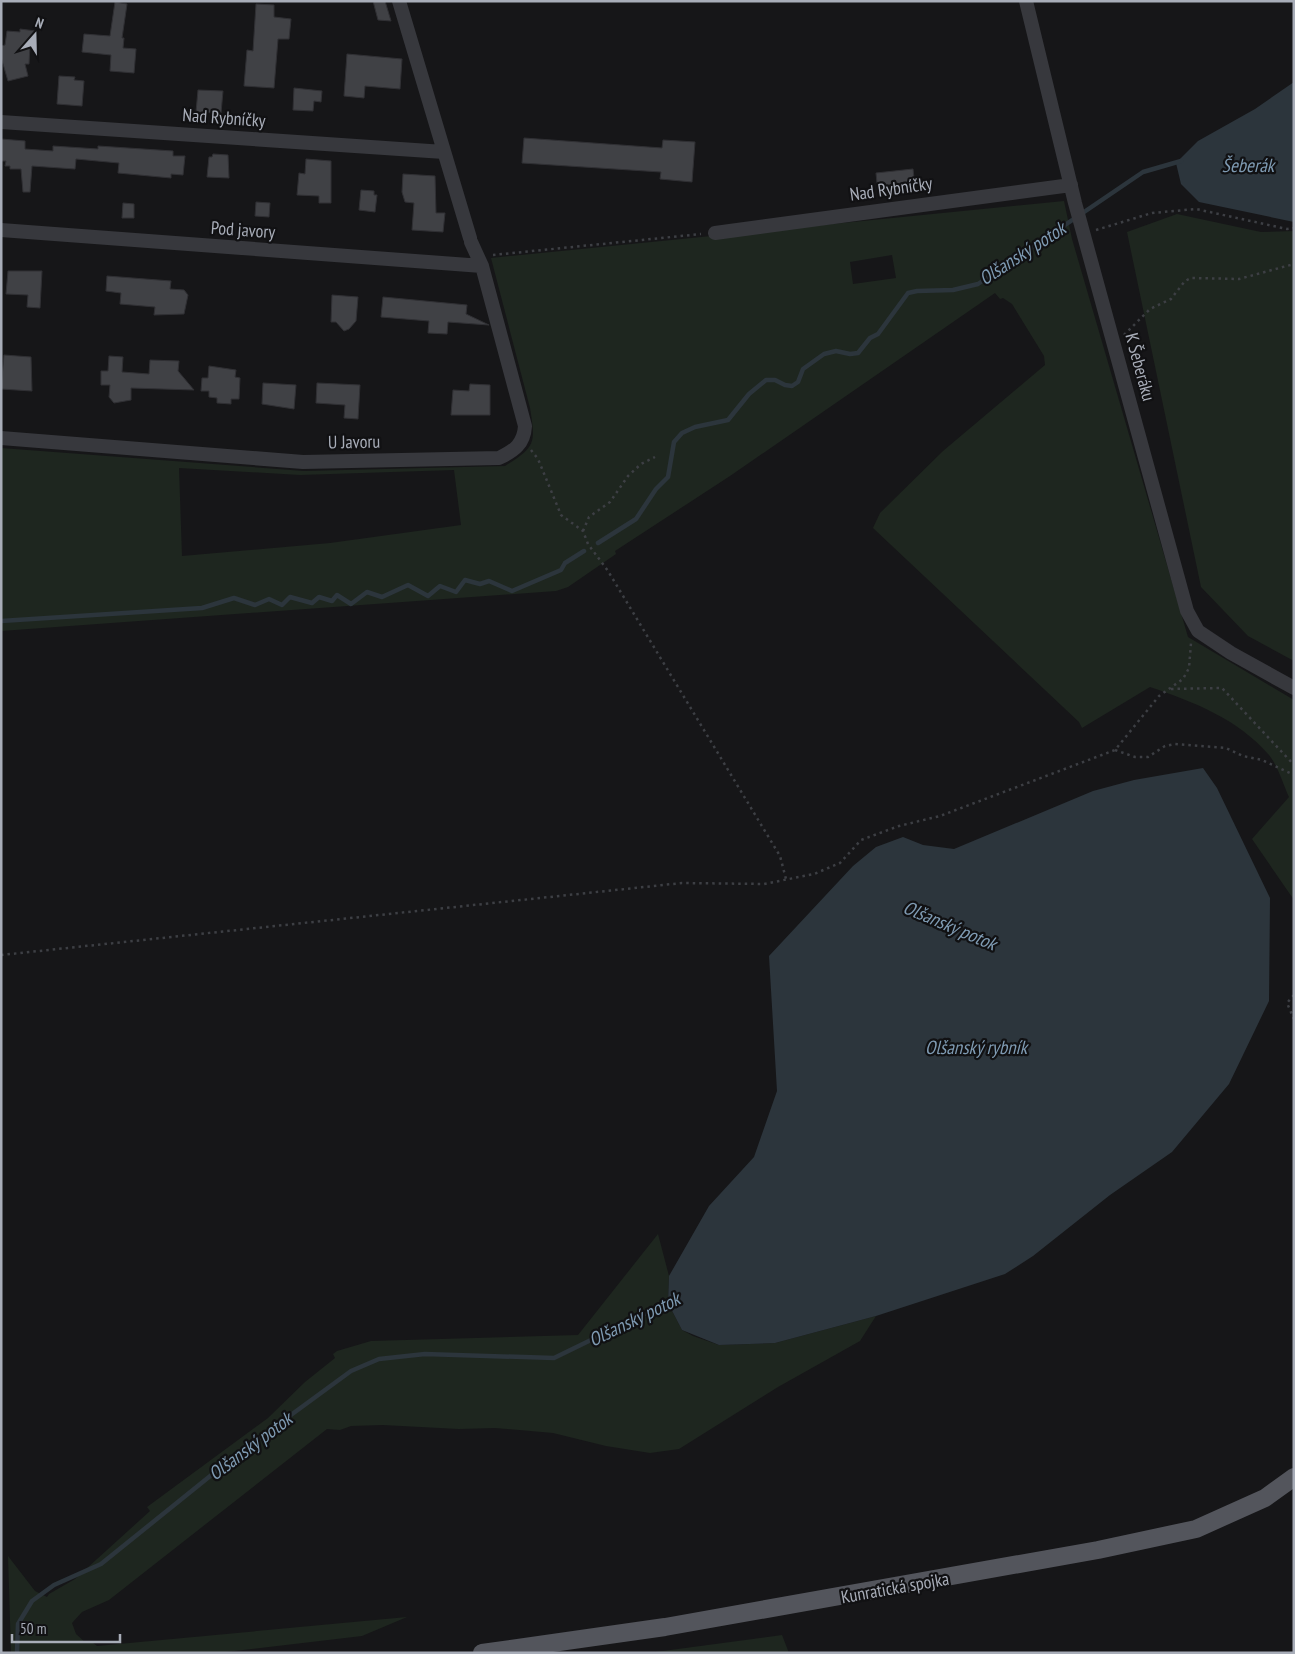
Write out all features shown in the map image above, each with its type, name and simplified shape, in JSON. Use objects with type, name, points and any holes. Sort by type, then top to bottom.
[{"type":"main road","name":"Kunratická spojka","points":[[482,1653],[665,1627],[1098,1550],[1196,1529],[1265,1498],[1294,1477]]},
{"type":"street","points":[[399,1],[470,240],[479,261],[524,417],[524,436],[522,441]]},
{"type":"street","name":"K Šeberáku","points":[[1026,1],[1078,210],[1179,589],[1187,611],[1198,631],[1231,653],[1294,688]]},
{"type":"street","name":"Nad Rybníčky","points":[[2,120],[444,152]]},
{"type":"street","name":"Nad Rybníčky","points":[[715,233],[1072,185]]},
{"type":"street","name":"Pod javory","points":[[1,230],[479,261]]},
{"type":"street","name":"U Javoru","points":[[1,438],[302,462],[499,458],[515,450],[522,441]]},
{"type":"path","points":[[1085,234],[1152,213],[1196,209],[1287,229],[1294,228]]},
{"type":"path","points":[[479,261],[715,233]]},
{"type":"path","points":[[1113,338],[1125,334],[1150,309],[1172,298],[1185,282],[1191,278],[1239,279],[1294,264]]},
{"type":"path","points":[[522,441],[538,459],[561,515],[583,531],[588,544],[596,554],[780,856],[786,880]]},
{"type":"path","points":[[583,531],[589,516],[610,502],[628,476],[655,456]]},
{"type":"path","points":[[1,955],[682,883],[764,884],[814,874],[840,863],[861,840],[899,826],[940,816],[1115,750],[1159,696],[1183,679],[1189,668],[1190,644],[1198,631]]},
{"type":"path","points":[[1171,689],[1222,688],[1294,764]]},
{"type":"path","points":[[1115,750],[1135,756],[1148,757],[1165,746],[1175,744],[1226,748],[1242,756],[1262,760],[1294,774]]},
{"type":"path","points":[[1294,994],[1287,1003],[1294,1019]]},
{"type":"shaded area","points":[[1064,201],[1072,239],[1188,637],[1294,700],[1294,900],[1252,839],[1289,797],[1272,759],[1257,742],[1244,731],[1214,713],[1150,687],[1082,728],[1079,722],[873,528],[880,513],[943,451],[1045,365],[1044,356],[1012,304],[1003,298],[1000,299],[995,293],[730,476],[615,551],[616,554],[568,587],[556,591],[1,631],[1,448],[304,471],[505,466],[522,454],[528,449],[533,437],[530,408],[491,258]],"holes":[[[892,255],[896,278],[853,284],[850,262]],[[179,468],[300,475],[454,470],[461,525],[330,543],[182,556]]]},
{"type":"shaded area","points":[[1177,214],[1261,232],[1294,231],[1294,661],[1248,636],[1201,587],[1127,232]]},
{"type":"shaded area","points":[[658,1234],[669,1276],[668,1303],[682,1330],[693,1336],[719,1345],[775,1343],[876,1316],[860,1341],[778,1387],[679,1449],[650,1453],[606,1446],[553,1433],[495,1428],[459,1429],[383,1425],[351,1426],[340,1430],[327,1429],[109,1600],[82,1612],[72,1623],[76,1634],[86,1643],[92,1642],[97,1646],[407,1617],[362,1636],[218,1653],[11,1653],[8,1556],[35,1591],[47,1597],[75,1579],[150,1511],[147,1507],[268,1418],[305,1382],[335,1358],[333,1354],[337,1351],[371,1341],[578,1335]]},
{"type":"shaded area","points":[[782,1635],[789,1653],[648,1653]]},
{"type":"water","name":"Šeberák","points":[[1294,82],[1294,222],[1199,202],[1181,184],[1176,163],[1198,141],[1255,109]]},
{"type":"water","name":"Olšanský rybník","points":[[1203,768],[1217,788],[1270,898],[1269,1001],[1229,1084],[1172,1152],[1110,1195],[1033,1256],[1005,1274],[876,1316],[775,1343],[719,1345],[682,1330],[668,1303],[669,1276],[709,1206],[754,1157],[777,1091],[769,956],[853,866],[876,847],[903,837],[923,845],[954,849],[1093,791],[1134,780]]},
{"type":"building","points":[[373,1],[385,1],[391,21],[378,20]]},
{"type":"building","points":[[115,2],[127,4],[122,38],[124,38],[123,48],[136,49],[134,73],[110,71],[111,55],[82,52],[84,34],[110,36]]},
{"type":"building","points":[[256,4],[274,5],[274,17],[291,19],[289,39],[278,39],[274,88],[244,86],[247,50],[253,51]]},
{"type":"building","points":[[20,29],[36,31],[35,45],[30,45],[29,64],[25,64],[28,76],[8,81],[1,57],[1,46],[5,45],[7,31],[20,32]]},
{"type":"building","points":[[347,54],[402,59],[400,89],[365,86],[364,98],[344,96]]},
{"type":"building","points":[[59,76],[75,77],[74,80],[84,81],[82,106],[57,104]]},
{"type":"building","points":[[294,88],[322,91],[321,102],[314,101],[313,111],[293,110]]},
{"type":"building","points":[[198,90],[223,91],[221,113],[196,112]]},
{"type":"building","points":[[524,138],[662,148],[663,140],[695,142],[692,182],[660,179],[661,172],[522,163]]},
{"type":"building","points":[[1,139],[25,141],[25,149],[53,151],[53,146],[98,149],[98,146],[173,151],[173,156],[185,156],[183,175],[171,174],[171,178],[118,173],[119,163],[76,159],[75,169],[32,166],[30,192],[23,192],[21,169],[10,169],[10,166],[5,166],[6,161],[1,161]]},
{"type":"building","points":[[213,154],[228,155],[229,178],[207,177],[209,157],[212,157]]},
{"type":"building","points":[[306,159],[331,161],[331,203],[319,203],[319,196],[297,195],[299,173],[305,174]]},
{"type":"building","points":[[913,169],[915,188],[878,193],[876,173]]},
{"type":"building","points":[[403,174],[435,176],[436,213],[445,213],[443,232],[412,230],[414,203],[405,202],[402,192]]},
{"type":"building","points":[[361,190],[374,191],[374,195],[377,195],[375,212],[359,210]]},
{"type":"building","points":[[256,202],[270,203],[269,217],[255,216]]},
{"type":"building","points":[[123,203],[134,204],[134,218],[122,218]]},
{"type":"building","points":[[8,271],[42,271],[40,308],[27,307],[28,295],[6,294]]},
{"type":"building","points":[[107,276],[171,281],[170,289],[184,290],[188,295],[184,314],[154,315],[155,307],[120,304],[121,293],[106,291]]},
{"type":"building","points":[[332,295],[358,297],[356,321],[349,329],[344,331],[336,322],[331,322]]},
{"type":"building","points":[[383,297],[467,305],[466,314],[489,325],[448,322],[447,334],[428,333],[429,321],[381,317]]},
{"type":"building","points":[[4,355],[31,357],[32,391],[1,389]]},
{"type":"building","points":[[109,356],[123,357],[122,372],[149,374],[150,360],[179,361],[178,371],[194,390],[131,388],[131,400],[114,403],[109,397],[110,385],[101,385],[101,371],[108,371]]},
{"type":"building","points":[[209,366],[236,370],[235,377],[240,378],[239,399],[231,399],[231,404],[217,403],[217,398],[209,397],[209,391],[201,391],[202,378],[208,378]]},
{"type":"building","points":[[263,383],[296,385],[294,409],[262,404]]},
{"type":"building","points":[[317,383],[360,385],[358,419],[344,418],[345,405],[316,403]]},
{"type":"building","points":[[470,384],[490,385],[490,415],[451,415],[453,390],[469,391]]},
{"type":"waterway","name":"Olšanský potok","points":[[598,543],[636,519],[656,489],[668,477],[674,442],[682,433],[695,427],[728,420],[749,394],[766,380],[775,380],[792,386],[798,382],[803,369],[824,354],[836,351],[850,354],[858,353],[870,338],[878,334],[908,293],[953,290],[978,284],[1143,172],[1181,161]]},
{"type":"waterway","points":[[1,621],[202,608],[234,598],[255,605],[269,599],[282,605],[290,597],[312,603],[319,597],[332,601],[337,595],[351,604],[367,592],[382,597],[408,585],[428,596],[440,586],[456,592],[465,580],[480,584],[489,581],[512,591],[561,570],[565,563],[584,551]]},
{"type":"waterway","name":"Olšanský potok","points":[[17,1653],[18,1624],[32,1601],[54,1585],[101,1564],[235,1456],[351,1371],[379,1359],[425,1354],[554,1358],[673,1300]]}]
